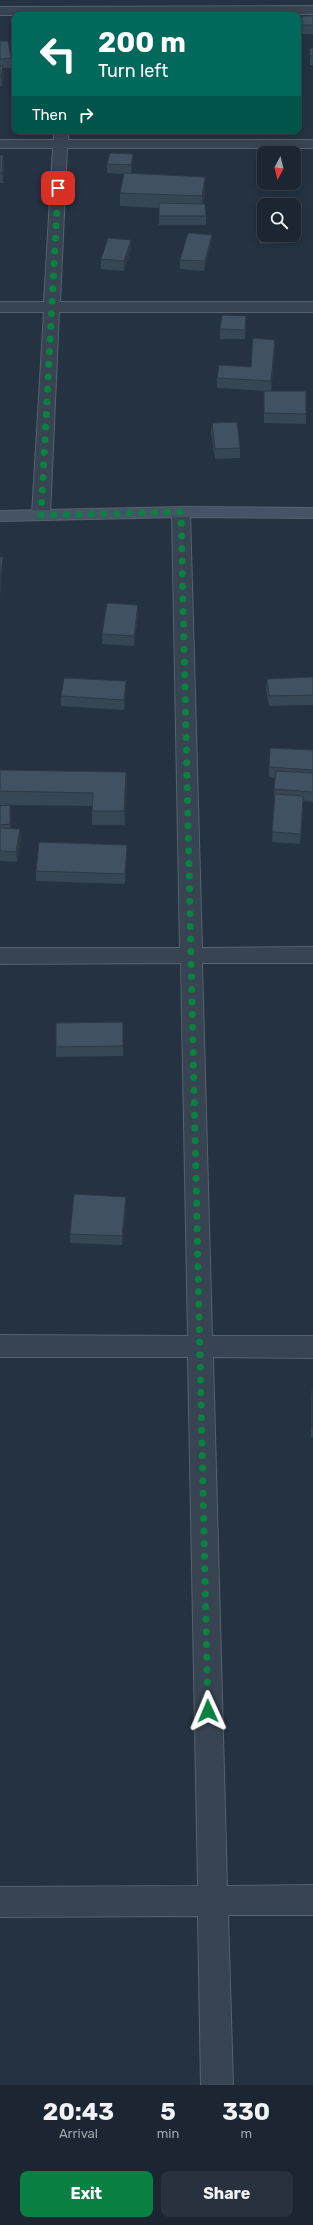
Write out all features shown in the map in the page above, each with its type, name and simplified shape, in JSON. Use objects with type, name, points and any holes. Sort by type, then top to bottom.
[{"type":"street","points":[[0,11],[68,8],[313,10]]},
{"type":"street","points":[[41,515],[61,137]]},
{"type":"street","points":[[0,144],[61,137],[313,144]]},
{"type":"street","points":[[0,308],[313,307]]},
{"type":"street","points":[[181,512],[217,2085]]},
{"type":"street","points":[[0,516],[181,512],[313,513]]},
{"type":"street","points":[[0,956],[191,954],[313,955]]},
{"type":"street","points":[[0,1346],[313,1347]]},
{"type":"street","points":[[0,1902],[313,1900]]},
{"type":"building","points":[[302,16],[313,16],[313,25],[302,25]]},
{"type":"building","points":[[0,41],[8,41],[11,58],[0,59]]},
{"type":"building","points":[[310,48],[313,48],[313,56],[310,56]]},
{"type":"building","points":[[0,66],[3,66],[1,76],[0,76]]},
{"type":"building","points":[[110,153],[133,154],[131,165],[107,164]]},
{"type":"building","points":[[0,155],[3,155],[2,173],[0,173]]},
{"type":"building","points":[[124,173],[205,177],[202,196],[120,193]]},
{"type":"building","points":[[159,203],[205,204],[206,216],[159,216]]},
{"type":"building","points":[[188,233],[212,235],[205,261],[180,260]]},
{"type":"building","points":[[108,238],[131,240],[124,261],[101,259]]},
{"type":"building","points":[[222,315],[246,316],[245,330],[220,329]]},
{"type":"building","points":[[253,338],[275,340],[271,381],[217,378],[219,365],[251,367]]},
{"type":"building","points":[[264,391],[306,391],[306,414],[264,413]]},
{"type":"building","points":[[237,422],[240,448],[215,449],[212,423]]},
{"type":"building","points":[[0,557],[3,557],[0,584]]},
{"type":"building","points":[[107,603],[138,605],[134,636],[102,634]]},
{"type":"building","points":[[313,677],[313,695],[269,696],[267,679]]},
{"type":"building","points":[[64,678],[126,681],[124,700],[61,696]]},
{"type":"building","points":[[270,748],[313,750],[313,770],[269,767]]},
{"type":"building","points":[[0,770],[126,772],[124,811],[92,811],[93,793],[0,791]]},
{"type":"building","points":[[276,771],[313,773],[313,792],[274,789]]},
{"type":"building","points":[[275,794],[303,796],[301,834],[272,832]]},
{"type":"building","points":[[10,805],[10,824],[0,825],[0,806]]},
{"type":"building","points":[[0,828],[20,829],[16,852],[0,851]]},
{"type":"building","points":[[39,842],[127,845],[125,874],[36,871]]},
{"type":"building","points":[[123,1022],[123,1046],[56,1047],[56,1023]]},
{"type":"building","points":[[74,1194],[126,1197],[122,1236],[70,1234]]},
{"type":"building","points":[[313,1389],[313,1428],[312,1428]]},
{"type":"route","points":[[58,188],[41,515],[181,512],[208,1711]]}]
